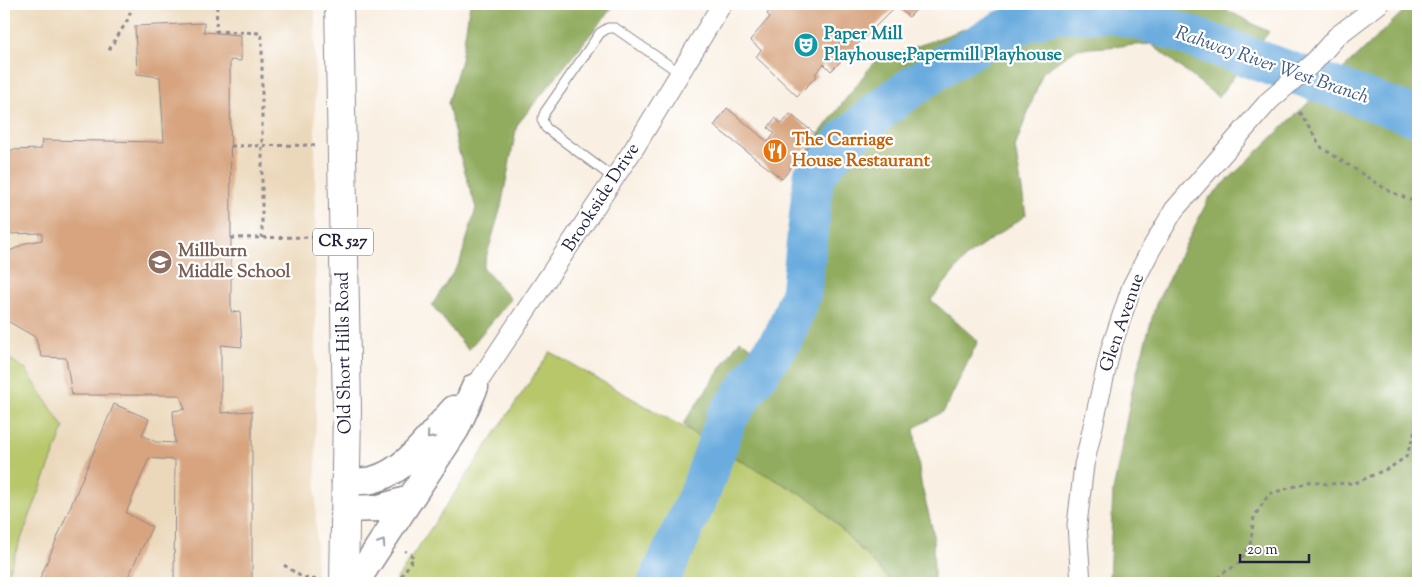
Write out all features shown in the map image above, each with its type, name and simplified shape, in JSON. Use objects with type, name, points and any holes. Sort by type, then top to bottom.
[{"type":"main road","name":"Old Short Hills Road","points":[[339,4],[346,400],[344,583]]},
{"type":"main road","name":"Brookside Drive","points":[[345,481],[372,480],[396,469],[415,453],[475,387]]},
{"type":"main road","name":"Brookside Drive","points":[[355,583],[456,429],[475,387]]},
{"type":"main road","points":[[345,509],[379,508],[410,499]]},
{"type":"street","name":"Brookside Drive","points":[[475,387],[615,178],[722,4]]},
{"type":"street","name":"Glen Avenue","points":[[1081,583],[1077,525],[1084,465],[1111,348],[1132,286],[1174,210],[1269,101],[1315,61],[1337,36],[1379,4]]},
{"type":"lane","points":[[615,178],[546,128],[542,120],[545,112],[600,33],[608,28],[615,28],[680,73]]},
{"type":"path","points":[[109,50],[127,21],[133,4]]},
{"type":"path","points":[[217,6],[216,30],[261,33],[262,238]]},
{"type":"path","points":[[1299,112],[1322,148],[1387,190],[1418,203]]},
{"type":"path","points":[[230,146],[323,144]]},
{"type":"path","points":[[231,238],[324,237]]},
{"type":"path","points":[[1211,583],[1237,565],[1250,546],[1254,517],[1269,494],[1312,481],[1345,484],[1366,478],[1406,457],[1418,423]]},
{"type":"path","points":[[398,583],[414,557]]},
{"type":"path","points":[[284,566],[303,578],[344,583]]},
{"type":"shaded area","name":"Millburn Middle School","points":[[4,4],[315,4],[316,583],[4,583],[24,531],[4,519]]},
{"type":"green space","points":[[470,4],[615,4],[517,125],[501,207],[483,268],[511,299],[468,350],[432,305],[460,262],[476,208],[458,149],[448,103],[461,60]]},
{"type":"green space","points":[[1020,4],[1215,4],[1269,32],[1218,97],[1151,44],[1076,49],[1043,72],[1015,147],[1026,215],[966,257],[931,300],[978,341],[944,411],[914,428],[921,483],[933,532],[933,583],[893,583],[814,501],[696,436],[683,424],[740,340],[755,350],[775,318],[787,274],[793,191],[810,146],[874,62],[967,28]]},
{"type":"green space","points":[[1411,4],[1418,4],[1418,583],[1109,583],[1113,492],[1133,386],[1156,304],[1209,198]]},
{"type":"green space","points":[[550,352],[814,501],[893,583],[394,583]]},
{"type":"green space","points":[[4,355],[26,370],[64,428],[4,583]]},
{"type":"building","name":"Paper Mill Playhouse;Papermill Playhouse","points":[[774,4],[922,4],[909,17],[896,6],[831,71],[824,64],[815,74],[817,76],[797,96],[756,57],[761,50],[750,40],[770,17],[767,14]]},
{"type":"building","name":"Millburn Middle School","points":[[204,23],[204,32],[241,35],[241,61],[230,60],[231,312],[240,311],[242,347],[221,345],[221,413],[252,411],[252,583],[174,583],[175,460],[149,458],[126,513],[152,527],[125,583],[38,583],[114,404],[149,419],[142,435],[156,442],[175,443],[173,411],[185,409],[180,395],[72,395],[66,358],[42,357],[35,337],[4,319],[4,254],[26,243],[42,240],[42,233],[9,234],[10,150],[41,149],[42,140],[164,142],[160,77],[137,74],[135,26]]},
{"type":"building","name":"The Carriage House Restaurant","points":[[727,108],[768,142],[775,133],[768,128],[775,118],[782,124],[790,114],[817,135],[782,179],[714,126]]},
{"type":"waterway","name":"Rahway River West Branch","points":[[658,583],[701,490],[727,417],[785,335],[801,293],[814,175],[843,142],[885,106],[945,64],[1002,31],[1051,13],[1108,12],[1155,24],[1418,117]]},
{"type":"place","name":"Paper Mill Playhouse;Papermill Playhouse","points":[[806,45]]},
{"type":"place","name":"The Carriage House Restaurant","points":[[775,151]]},
{"type":"place","name":"Millburn Middle School","points":[[160,262]]}]
